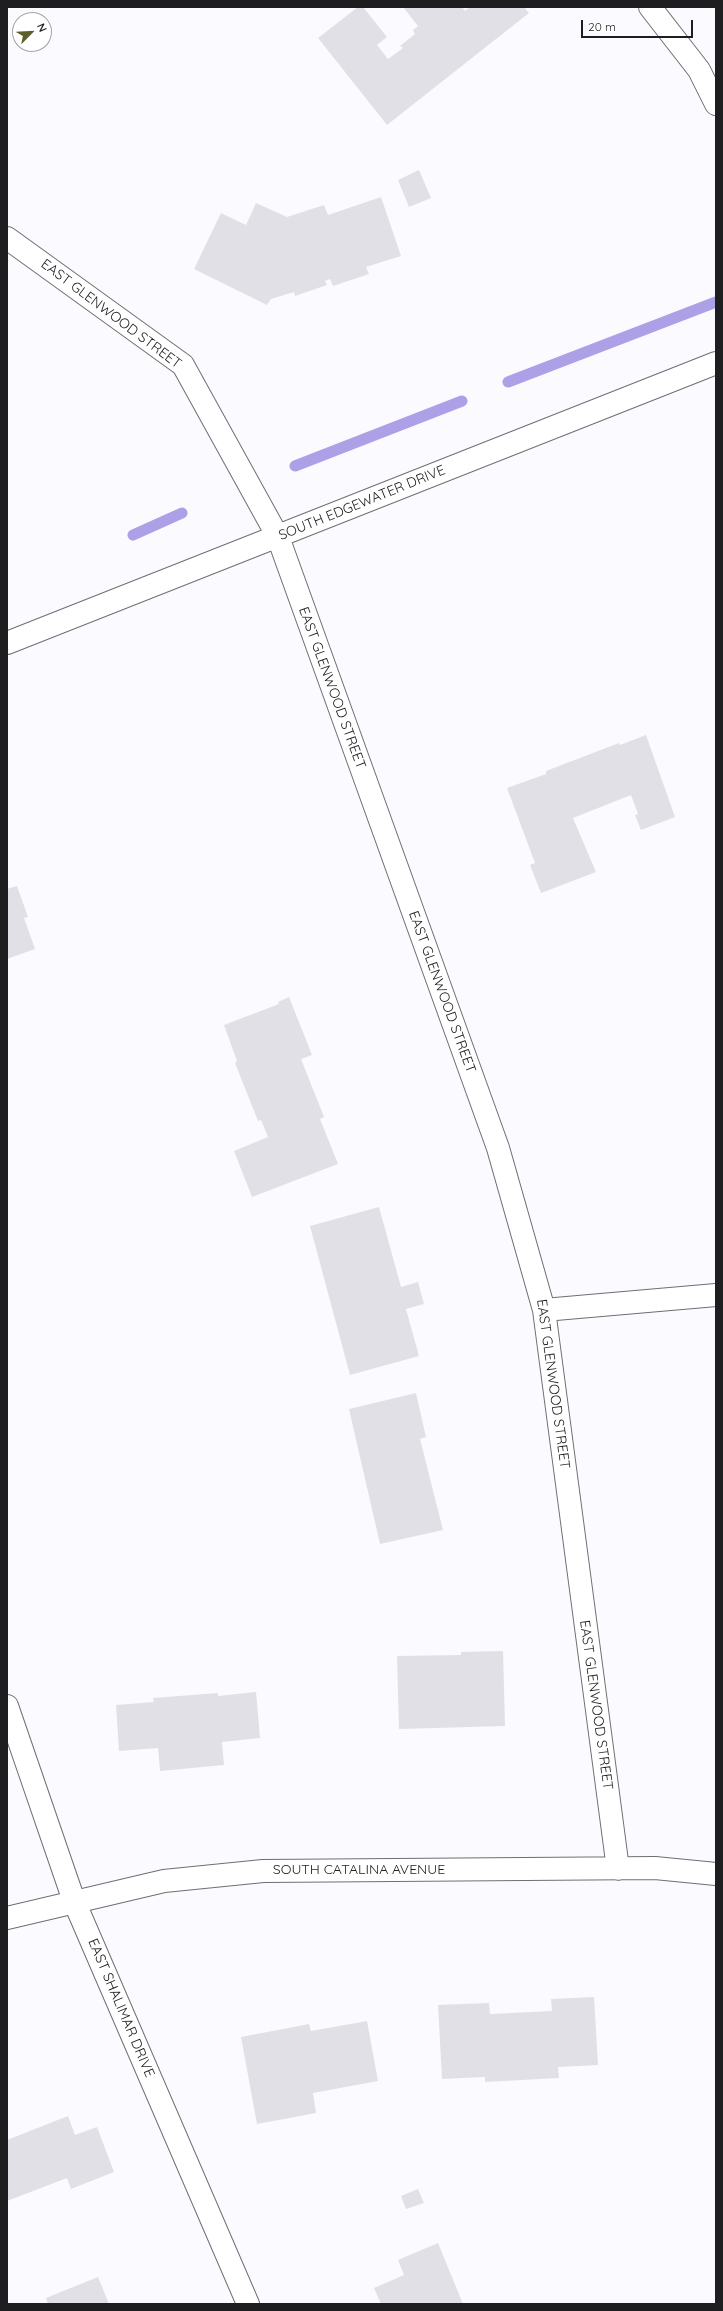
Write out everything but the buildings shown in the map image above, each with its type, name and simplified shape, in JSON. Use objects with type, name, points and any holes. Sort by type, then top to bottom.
[{"type":"street","points":[[650,7],[699,70],[716,104]]},
{"type":"street","name":"EAST GLENWOOD STREET","points":[[7,238],[183,365],[278,537],[498,1148],[544,1310],[618,1869]]},
{"type":"street","name":"SOUTH EDGEWATER DRIVE","points":[[7,643],[716,363]]},
{"type":"street","points":[[544,1310],[716,1295]]},
{"type":"street","name":"EAST SHALIMAR DRIVE","points":[[7,1706],[74,1901],[248,2304]]},
{"type":"street","name":"SOUTH CATALINA AVENUE","points":[[7,1918],[164,1881],[263,1871],[655,1868],[716,1874]]},
{"type":"waterway","points":[[508,382],[716,302]]},
{"type":"waterway","points":[[295,466],[462,401]]},
{"type":"waterway","points":[[133,535],[182,513]]}]
